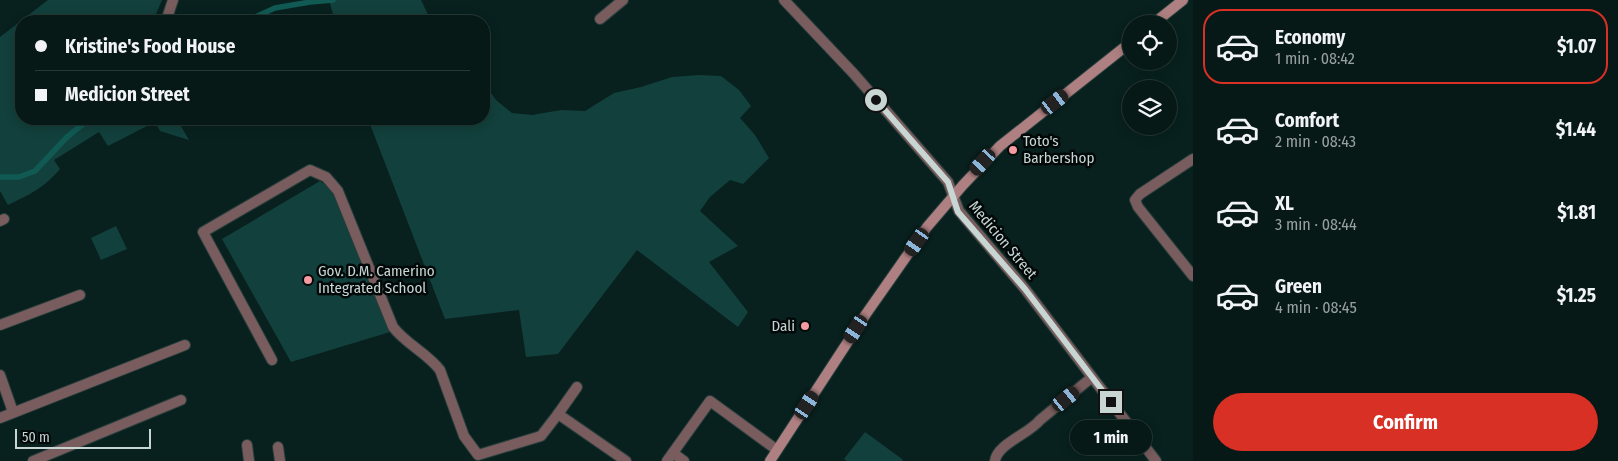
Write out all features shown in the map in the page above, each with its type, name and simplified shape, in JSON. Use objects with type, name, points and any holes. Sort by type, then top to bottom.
[{"type":"main road","points":[[1164,15],[1183,0]]},
{"type":"main road","points":[[770,461],[866,314],[928,227],[953,197],[983,162],[1000,146],[1122,49]]},
{"type":"street","points":[[168,15],[173,0]]},
{"type":"street","points":[[600,19],[623,0]]},
{"type":"street","name":"Medicion Street","points":[[784,0],[854,74],[948,182],[958,212],[1025,289],[1156,461]]},
{"type":"street","points":[[1193,159],[1140,194],[1135,200],[1138,207],[1193,276]]},
{"type":"street","points":[[272,360],[203,232],[310,170],[326,177],[338,191],[393,326],[398,333],[440,370],[464,436],[478,455],[541,436],[577,387]]},
{"type":"street","points":[[0,324],[80,295]]},
{"type":"street","points":[[0,418],[185,345]]},
{"type":"street","points":[[0,375],[13,412]]},
{"type":"street","points":[[995,461],[999,451],[1035,426],[1091,378]]},
{"type":"street","points":[[33,461],[181,400]]},
{"type":"street","points":[[684,461],[670,457],[710,401],[777,450]]},
{"type":"street","points":[[558,414],[626,461]]},
{"type":"street","points":[[247,445],[249,461]]},
{"type":"street","points":[[278,447],[280,461]]},
{"type":"shaded area","points":[[48,0],[162,0],[156,15],[29,15]]},
{"type":"shaded area","points":[[329,0],[421,0],[428,15],[333,15]]},
{"type":"shaded area","points":[[15,25],[15,125],[149,125],[108,146],[99,132],[54,160],[60,169],[42,186],[8,205],[0,191],[0,37]]},
{"type":"shaded area","points":[[721,76],[739,90],[751,106],[740,118],[755,135],[769,158],[743,184],[730,180],[710,197],[700,211],[738,246],[709,262],[748,312],[738,327],[637,250],[558,354],[526,357],[519,310],[445,319],[370,125],[490,125],[490,92],[496,100],[512,113],[532,115],[561,110],[585,111],[614,93],[672,77]]},
{"type":"shaded area","points":[[157,125],[180,125],[189,140],[160,131]]},
{"type":"shaded area","points":[[320,181],[343,198],[390,332],[291,362],[222,239]]},
{"type":"shaded area","points":[[116,226],[127,249],[101,260],[91,238]]},
{"type":"shaded area","points":[[865,432],[903,461],[847,461],[844,459]]},
{"type":"waterway","points":[[259,15],[275,8],[333,0]]},
{"type":"waterway","points":[[0,177],[19,177],[35,171],[67,137],[82,125]]},
{"type":"place","name":"Toto's Barbershop","points":[[1013,150]]},
{"type":"place","name":"Gov. D.M. Camerino Integrated School","points":[[308,280]]},
{"type":"place","name":"Dali","points":[[805,326]]},
{"type":"route","points":[[876,100],[948,182],[958,212],[1025,289],[1111,402]]}]
